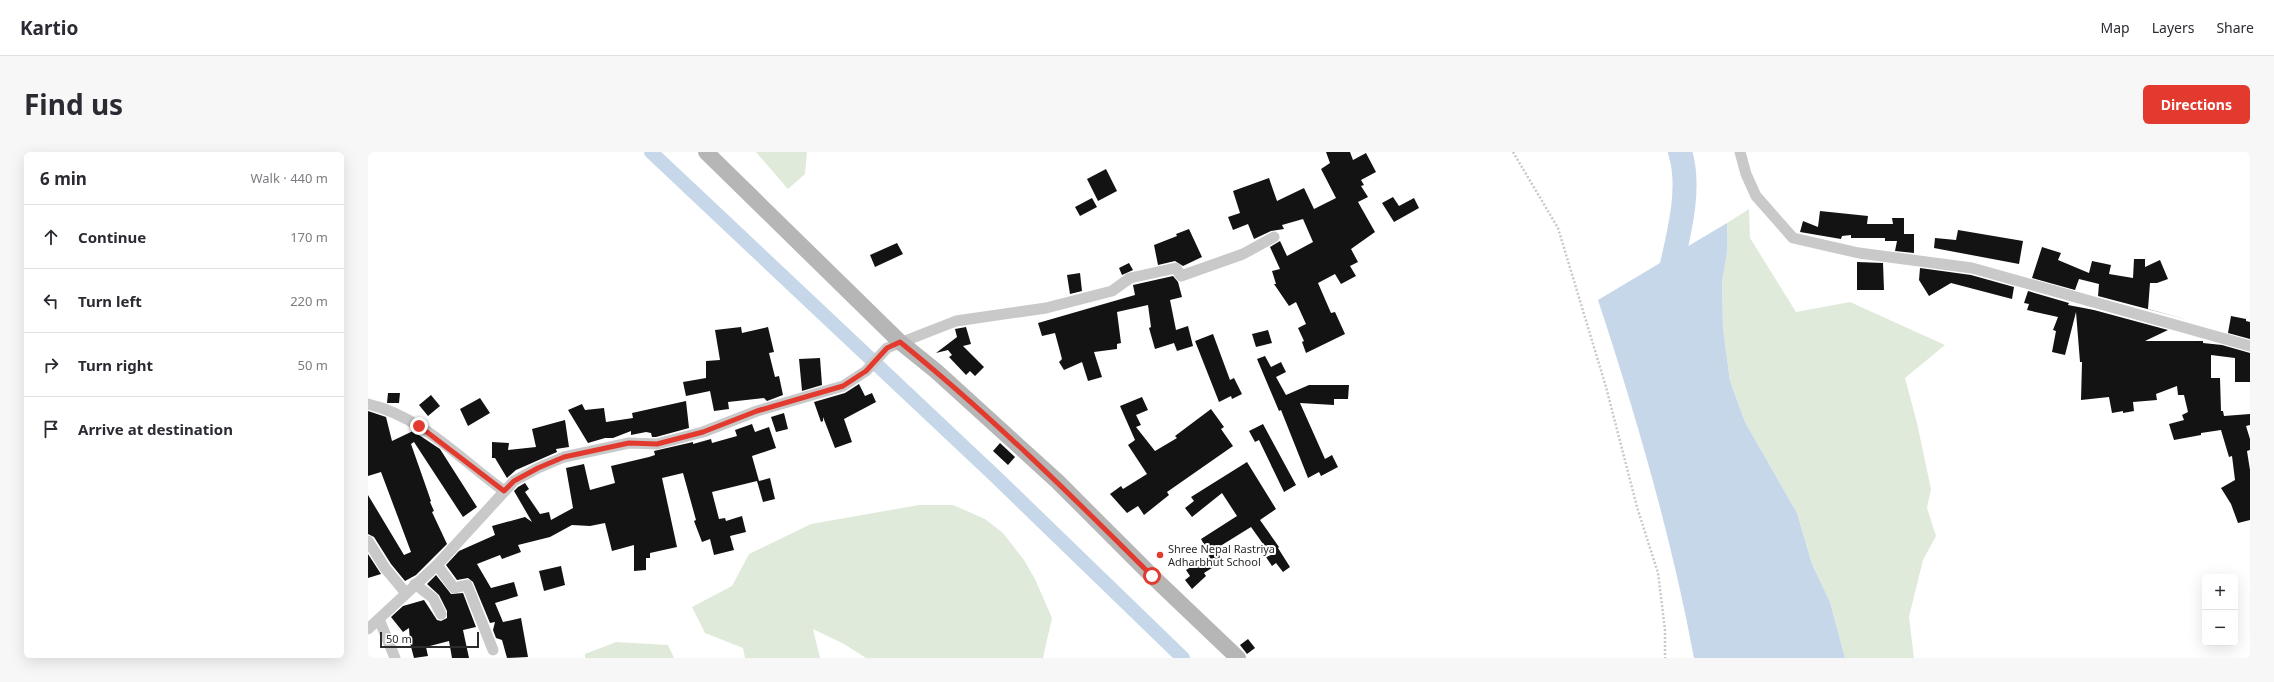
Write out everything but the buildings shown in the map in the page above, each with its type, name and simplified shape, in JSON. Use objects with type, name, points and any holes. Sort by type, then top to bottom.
[{"type":"main road","points":[[706,152],[894,345],[936,371],[1057,481],[1152,576],[1238,658]]},
{"type":"street","points":[[1740,152],[1746,174],[1756,196],[1793,238],[1859,253],[1972,268],[2250,346]]},
{"type":"street","points":[[368,629],[405,592],[437,565],[514,481],[538,468],[564,457],[629,443],[657,444],[703,432],[757,411],[843,386],[866,371],[894,345],[956,321],[1046,308],[1112,291],[1130,278],[1176,268],[1181,276],[1243,254],[1274,237]]},
{"type":"street","points":[[368,404],[397,412],[419,426],[504,491]]},
{"type":"street","points":[[368,541],[385,568],[405,592]]},
{"type":"street","points":[[437,565],[454,588],[467,585],[493,650]]},
{"type":"street","points":[[416,584],[433,598],[441,614]]},
{"type":"street","points":[[379,619],[394,658]]},
{"type":"path","points":[[1513,152],[1558,228],[1597,357],[1637,507],[1658,573],[1665,630],[1665,658]]},
{"type":"green space","points":[[756,152],[807,152],[805,174],[788,189]]},
{"type":"green space","points":[[1749,209],[1750,238],[1796,312],[1850,302],[1945,345],[1905,378],[1917,423],[1931,489],[1927,508],[1936,536],[1923,560],[1909,617],[1914,658],[1845,658],[1830,602],[1812,564],[1797,513],[1745,422],[1730,381],[1723,328],[1722,282],[1727,253],[1727,223]]},
{"type":"green space","points":[[919,505],[953,505],[985,519],[1003,533],[1024,560],[1035,579],[1052,618],[1043,658],[866,658],[844,644],[813,629],[820,658],[745,658],[743,648],[705,633],[692,607],[732,586],[749,554],[811,524]]},
{"type":"green space","points":[[616,642],[668,645],[674,658],[585,658],[585,654]]},
{"type":"water","points":[[1727,223],[1727,253],[1722,282],[1723,328],[1730,381],[1745,422],[1797,513],[1812,564],[1830,602],[1845,658],[1694,658],[1675,568],[1652,478],[1626,388],[1598,300]]},
{"type":"waterway","points":[[651,152],[995,476],[1183,658]]},
{"type":"waterway","points":[[1667,287],[1684,202],[1684,168],[1680,152]]},
{"type":"place","name":"Shree Nepal Rastriya Adharbhut School","points":[[1160,555]]},
{"type":"route","points":[[419,426],[504,491],[514,481],[538,468],[564,457],[629,443],[657,444],[703,432],[757,411],[843,386],[866,371],[887,348],[900,342],[936,371],[1057,481],[1152,576]]}]
